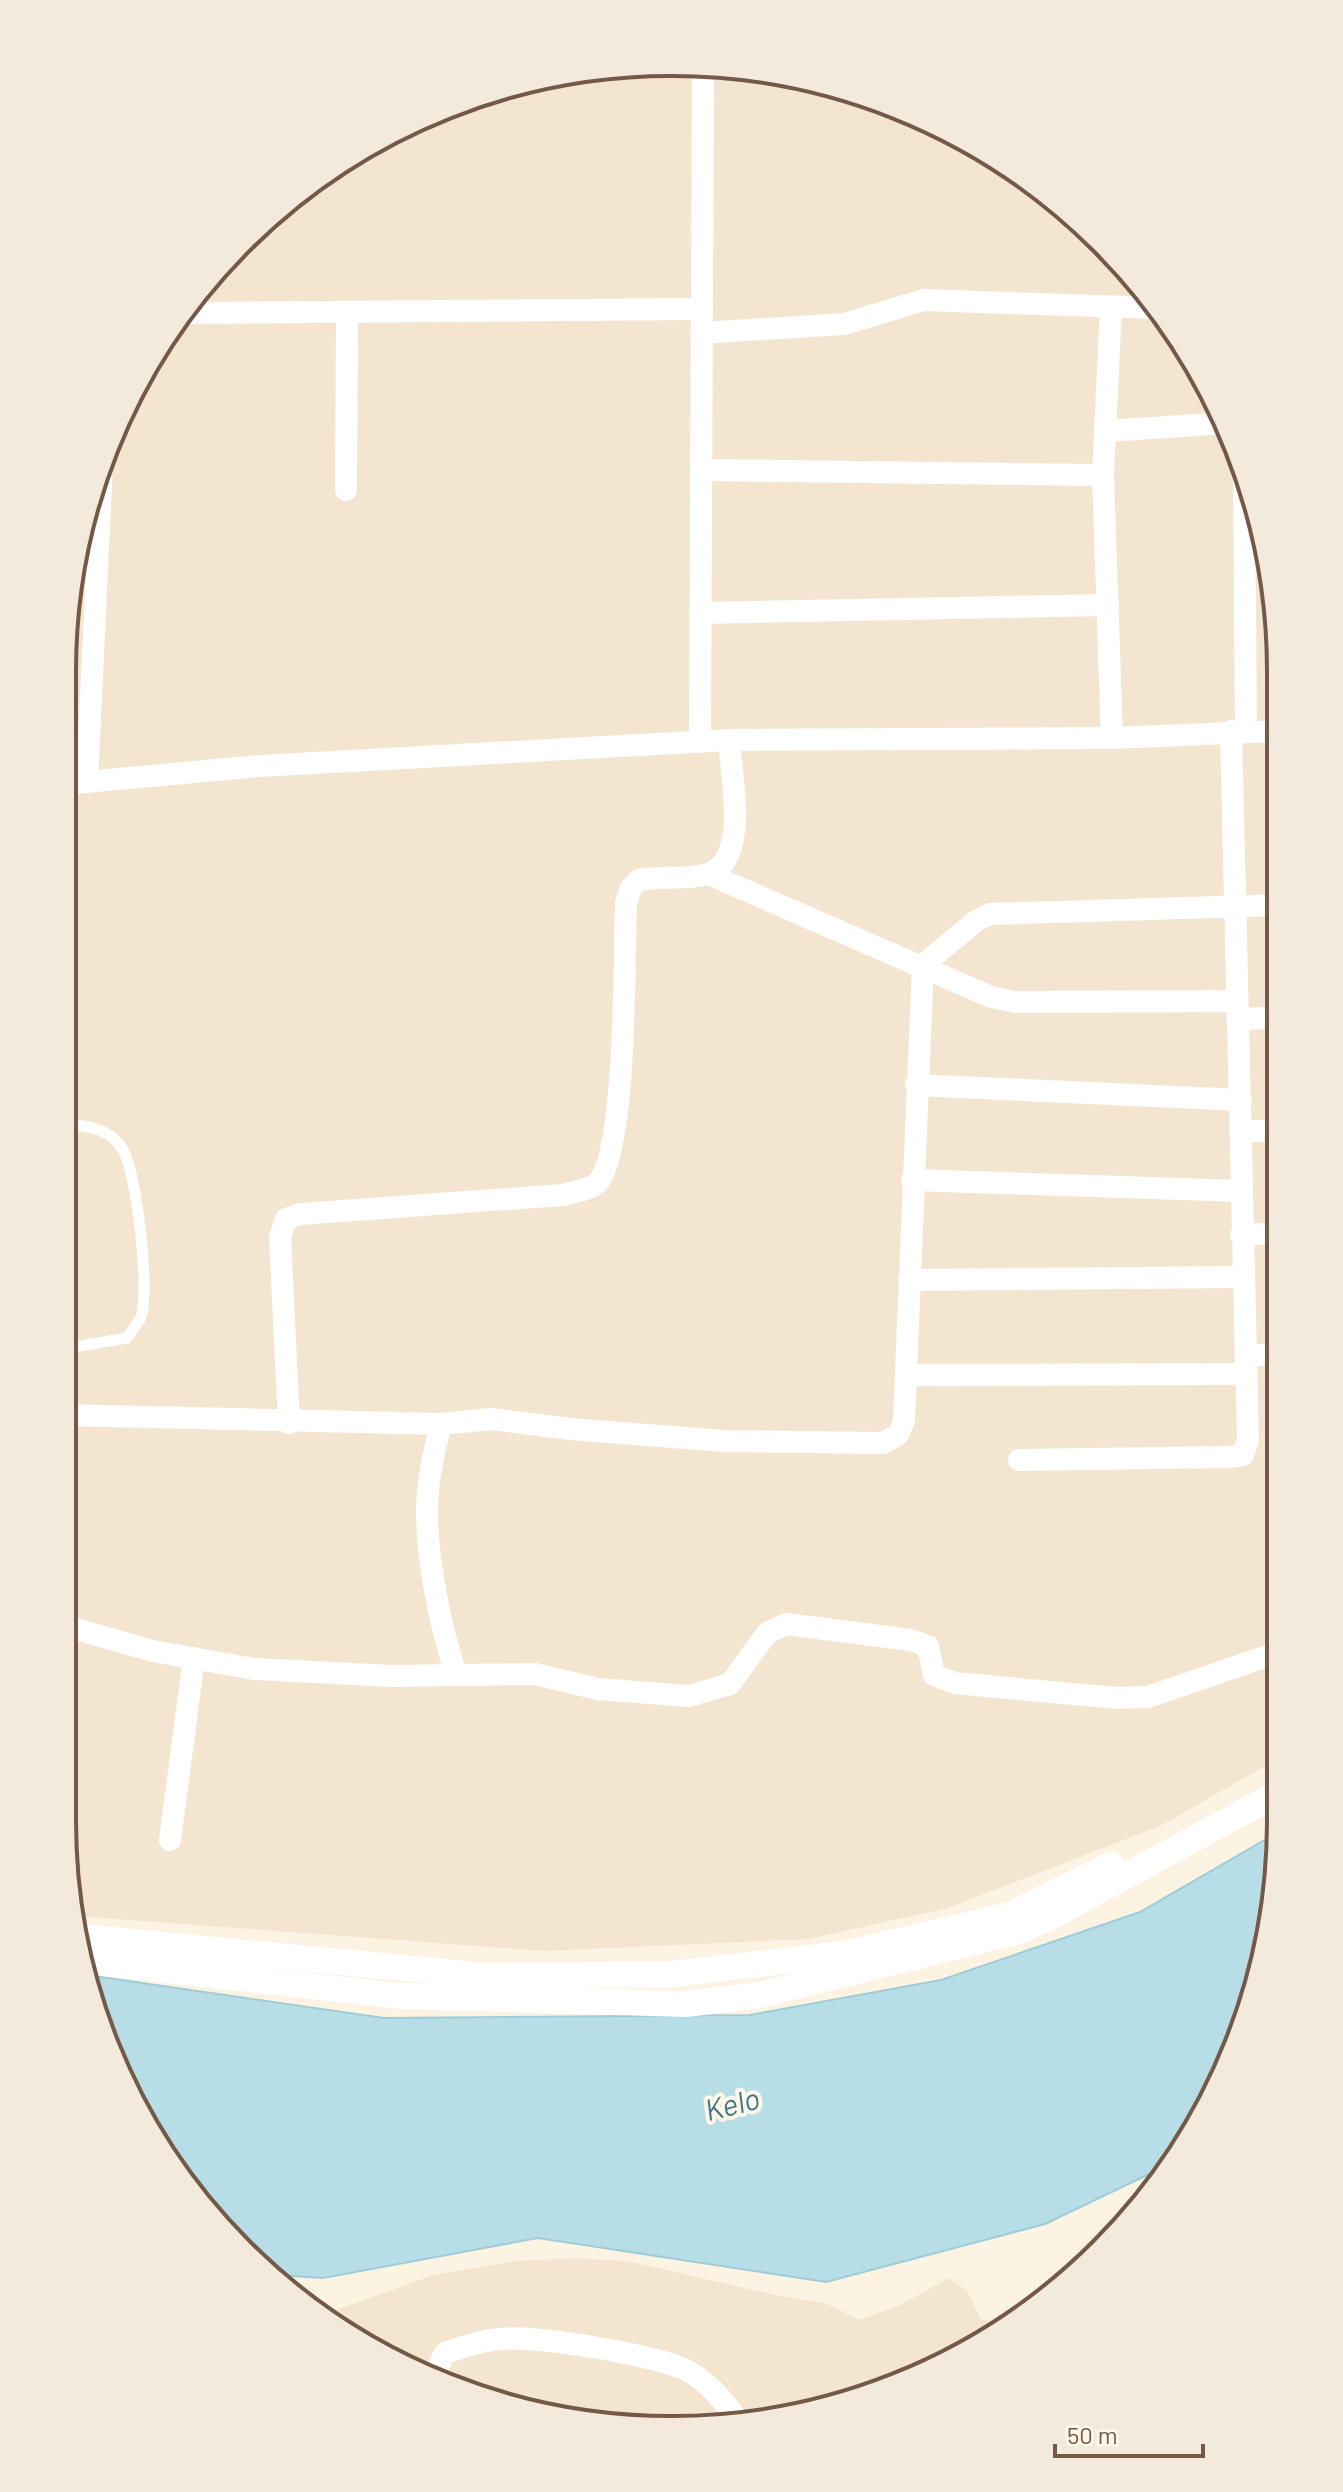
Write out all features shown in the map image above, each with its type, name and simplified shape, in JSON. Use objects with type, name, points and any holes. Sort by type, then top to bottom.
[{"type":"street","points":[[700,742],[703,77]]},
{"type":"street","points":[[701,333],[844,324],[924,300],[1143,308]]},
{"type":"street","points":[[1111,307],[1103,475],[1112,738]]},
{"type":"street","points":[[196,313],[702,309]]},
{"type":"street","points":[[346,490],[347,312]]},
{"type":"street","points":[[1107,431],[1213,424]]},
{"type":"street","points":[[701,470],[1103,475]]},
{"type":"street","points":[[87,782],[100,504]]},
{"type":"street","points":[[1019,1460],[1243,1455],[1248,1440],[1241,1277],[1241,1100],[1235,907],[1243,505]]},
{"type":"street","points":[[700,613],[1108,605]]},
{"type":"street","points":[[76,783],[260,766],[729,740],[1112,738],[1267,731]]},
{"type":"street","points":[[708,874],[725,863],[735,842],[729,740]]},
{"type":"street","points":[[289,1423],[280,1237],[286,1219],[300,1214],[562,1195],[596,1184],[608,1165],[617,1117],[626,903],[631,888],[639,880],[708,874],[991,997],[1016,1002],[1237,1010],[1267,1016]]},
{"type":"street","points":[[76,1415],[289,1423],[441,1424],[491,1419],[570,1429],[724,1441],[883,1443],[898,1435],[904,1421],[923,965],[976,921],[990,914],[1267,905]]},
{"type":"street","points":[[916,1085],[1241,1100]]},
{"type":"street","points":[[1241,1131],[1267,1131]]},
{"type":"street","points":[[912,1180],[1241,1191]]},
{"type":"street","points":[[1241,1235],[1267,1234]]},
{"type":"street","points":[[909,1280],[1241,1277]]},
{"type":"street","points":[[907,1375],[1245,1364],[1267,1358]]},
{"type":"street","points":[[441,1424],[432,1462],[427,1510],[444,1636],[456,1674]]},
{"type":"street","points":[[76,1629],[153,1651],[254,1669],[392,1676],[535,1674],[598,1689],[689,1696],[730,1684],[767,1633],[793,1622],[911,1640],[928,1646],[934,1675],[954,1683],[1117,1698],[1148,1697],[1267,1656]]},
{"type":"street","points":[[170,1840],[194,1658]]},
{"type":"street","points":[[87,1938],[486,1976],[672,1974],[844,1954],[1010,1915],[1267,1787]]},
{"type":"street","points":[[93,1962],[401,1996],[686,2004],[760,1995],[1019,1931],[1267,1799]]},
{"type":"street","points":[[437,2368],[445,2353],[501,2339],[575,2345],[664,2361],[688,2371],[708,2384],[731,2413]]},
{"type":"lane","points":[[76,1126],[106,1132],[124,1150],[142,1230],[141,1315],[127,1338],[76,1347]]},
{"type":"shaded area","points":[[633,77],[710,77],[788,87],[826,96],[899,121],[969,156],[1034,199],[1093,250],[1167,341],[1206,408],[1235,480],[1256,555],[1266,633],[1267,672],[1267,1765],[1162,1825],[948,1908],[808,1939],[543,1951],[84,1916],[76,1820],[77,633],[87,555],[96,517],[137,408],[176,341],[199,309],[250,250],[279,224],[341,176],[374,156],[408,137],[480,108],[555,87],[594,81]]},
{"type":"shaded area","points":[[577,2258],[632,2262],[775,2295],[825,2303],[860,2320],[902,2304],[949,2278],[967,2291],[981,2320],[993,2321],[935,2355],[826,2396],[749,2411],[672,2416],[594,2411],[517,2396],[408,2355],[334,2311],[433,2275],[516,2261]]},
{"type":"water","name":"Kelo","points":[[1267,1839],[1256,1937],[1235,2012],[1206,2084],[1151,2173],[1045,2224],[826,2282],[538,2238],[323,2278],[288,2276],[250,2242],[176,2151],[137,2084],[96,1976],[384,2018],[750,2015],[941,1980],[1140,1912]]}]
